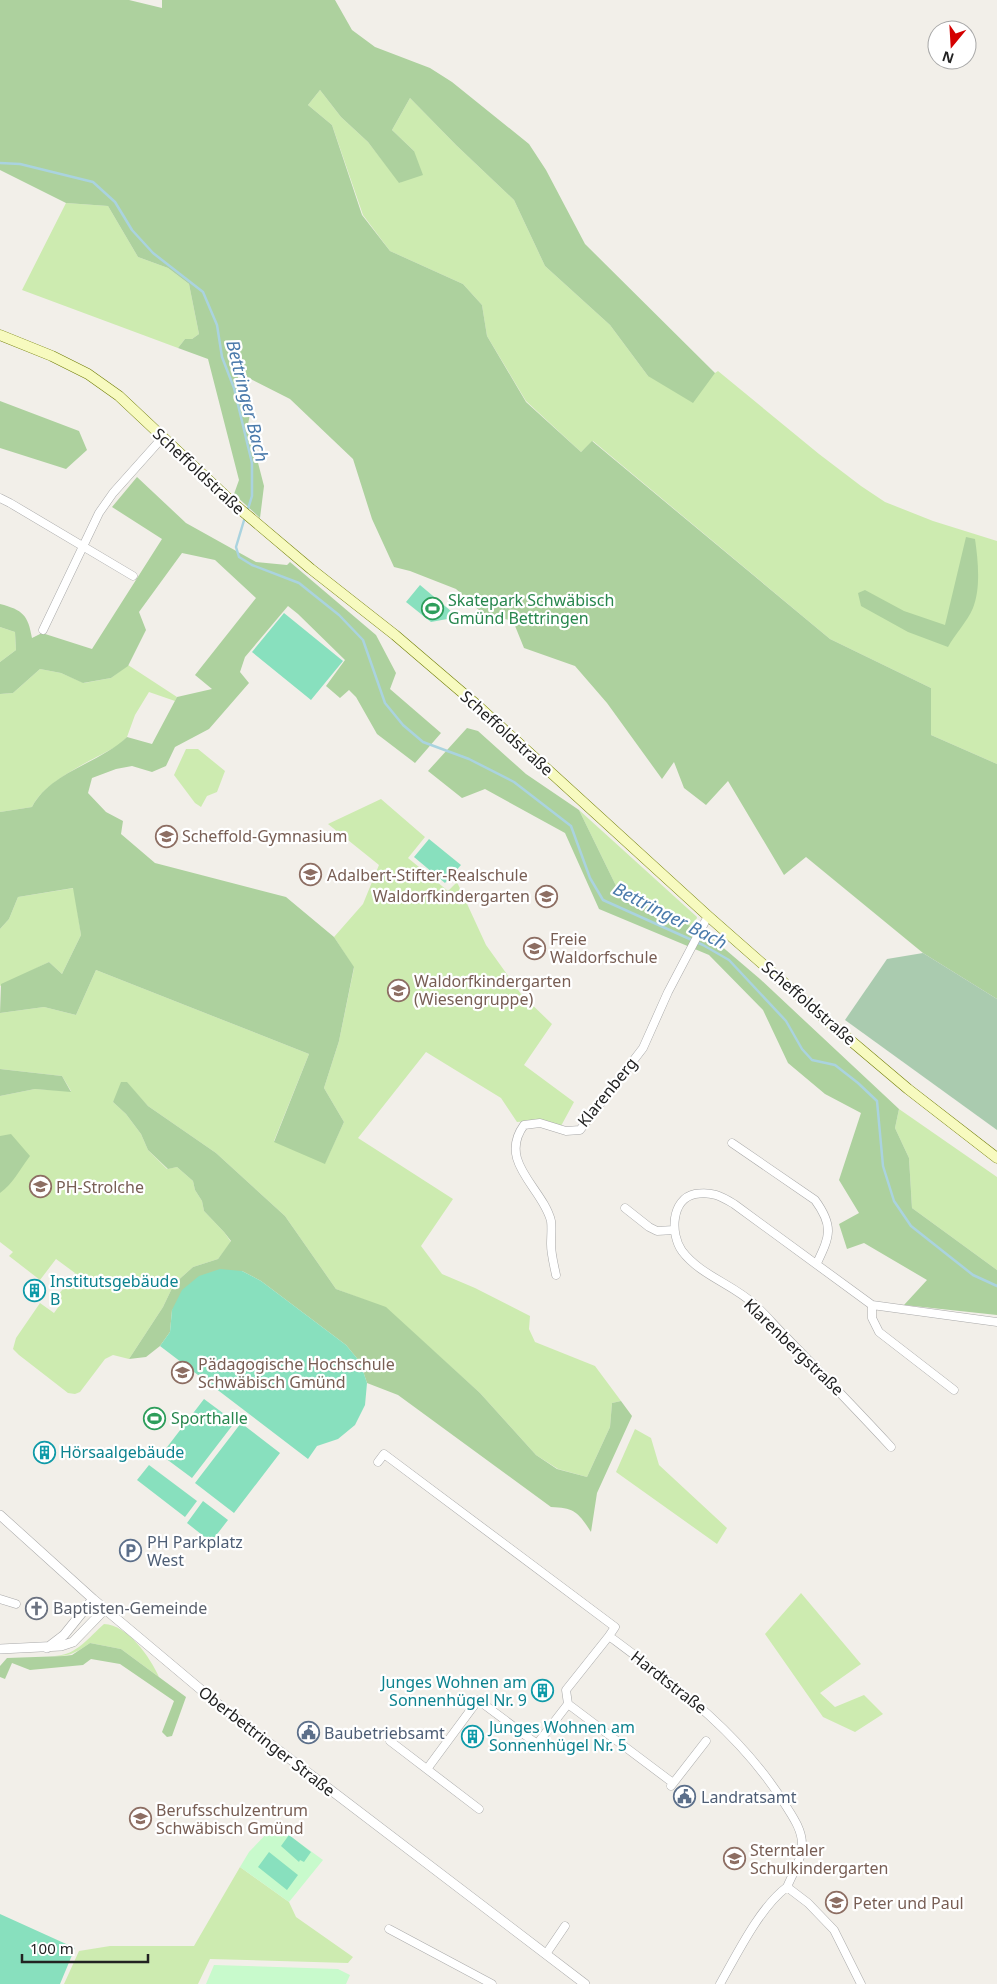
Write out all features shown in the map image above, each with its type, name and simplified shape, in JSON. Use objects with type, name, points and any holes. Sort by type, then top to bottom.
[{"type":"main road","name":"Scheffoldstraße","points":[[0,335],[52,356],[88,374],[119,396],[253,521],[478,706],[705,920],[908,1089],[997,1158]]},
{"type":"street","points":[[43,630],[99,513],[113,493],[163,437]]},
{"type":"street","points":[[0,498],[133,576]]},
{"type":"street","name":"Klarenberg","points":[[556,1275],[551,1247],[551,1221],[538,1196],[521,1172],[516,1158],[516,1136],[524,1125],[540,1123],[566,1131],[580,1130],[643,1048],[668,992],[705,920]]},
{"type":"street","points":[[732,1144],[815,1200],[824,1212],[829,1226],[828,1241],[817,1263]]},
{"type":"street","points":[[625,1208],[657,1231],[674,1230],[676,1212],[682,1202],[692,1194],[706,1192],[718,1195],[734,1204],[817,1263],[872,1305],[997,1322]]},
{"type":"street","name":"Klarenbergstraße","points":[[674,1230],[682,1250],[698,1268],[754,1304],[845,1396],[892,1447]]},
{"type":"street","points":[[872,1305],[872,1318],[879,1332],[954,1390]]},
{"type":"street","points":[[378,1462],[384,1454],[615,1627],[566,1690],[568,1704],[672,1784],[706,1741]]},
{"type":"street","name":"Oberbettringer Straße","points":[[0,1514],[93,1599],[218,1704],[585,1984]]},
{"type":"street","points":[[0,1599],[16,1604]]},
{"type":"street","points":[[47,1648],[64,1635],[93,1599]]},
{"type":"street","points":[[0,1649],[47,1648],[73,1642],[105,1609]]},
{"type":"street","name":"Hardtstraße","points":[[609,1636],[710,1714],[740,1745],[776,1791],[796,1822],[802,1843],[797,1866],[787,1886],[778,1893],[749,1934],[720,1984]]},
{"type":"street","points":[[427,1769],[478,1700],[537,1744],[568,1704]]},
{"type":"street","points":[[390,1741],[479,1809]]},
{"type":"street","points":[[787,1886],[808,1903],[834,1930],[861,1984]]},
{"type":"street","points":[[546,1954],[565,1926]]},
{"type":"street","points":[[389,1930],[492,1984]]},
{"type":"green space","points":[[0,0],[129,0],[162,8],[162,0],[335,0],[352,30],[375,47],[430,68],[452,82],[529,144],[546,170],[585,244],[715,373],[693,403],[648,376],[610,325],[545,266],[514,200],[410,98],[392,130],[414,151],[423,175],[399,183],[368,142],[341,117],[320,90],[308,105],[332,125],[362,215],[390,251],[463,284],[482,305],[487,336],[526,402],[581,452],[592,441],[830,639],[931,688],[931,735],[997,764],[997,999],[923,953],[806,857],[784,875],[728,781],[706,805],[684,788],[674,762],[662,779],[607,703],[575,666],[524,648],[513,621],[482,613],[456,589],[410,571],[394,567],[372,519],[353,459],[290,399],[237,372],[240,388],[251,410],[248,424],[264,486],[260,518],[234,494],[239,480],[208,359],[178,348],[185,339],[192,339],[199,334],[189,284],[168,268],[138,257],[108,206],[66,203],[0,170]]},
{"type":"green space","points":[[320,90],[341,117],[368,142],[400,183],[414,151],[392,130],[410,98],[514,200],[545,266],[610,325],[648,376],[715,373],[718,371],[819,454],[885,502],[933,521],[997,541],[997,764],[931,735],[931,688],[830,639],[593,441],[581,452],[526,401],[487,336],[482,305],[463,284],[390,251],[363,215],[332,125],[308,105]]},
{"type":"green space","points":[[66,203],[108,206],[138,257],[168,268],[189,284],[199,334],[192,339],[185,339],[178,348],[22,290]]},
{"type":"green space","points":[[0,401],[79,431],[87,450],[66,469],[0,448]]},
{"type":"green space","points":[[137,477],[186,523],[256,562],[287,565],[290,562],[376,635],[396,673],[390,689],[441,733],[415,763],[377,734],[356,697],[349,690],[340,698],[326,686],[345,660],[288,606],[245,657],[240,672],[249,683],[209,729],[175,747],[166,766],[152,772],[132,766],[116,769],[92,778],[88,793],[106,812],[123,821],[121,834],[155,863],[286,897],[334,937],[354,967],[339,1041],[324,1088],[344,1122],[325,1164],[274,1142],[309,1054],[96,970],[76,1015],[44,1007],[0,1013],[1,984],[49,962],[62,974],[81,935],[73,888],[18,897],[9,919],[0,929],[0,812],[32,807],[40,795],[63,776],[103,754],[127,737],[152,744],[177,697],[212,689],[195,675],[256,598],[215,560],[182,553],[139,612],[146,630],[128,666],[111,678],[83,683],[61,673],[40,669],[13,693],[0,694],[0,662],[16,650],[15,632],[0,627],[0,604],[19,611],[23,615],[29,624],[32,638],[42,633],[92,649],[162,539],[112,507]]},
{"type":"green space","points":[[966,537],[975,539],[978,565],[976,600],[973,608],[948,647],[908,632],[861,606],[858,593],[865,590],[904,611],[945,625]]},
{"type":"green space","name":"Skatepark Schwäbisch Gmünd Bettringen","points":[[420,585],[458,617],[431,622],[406,602]]},
{"type":"green space","points":[[284,613],[343,661],[311,700],[252,652]]},
{"type":"green space","points":[[0,627],[15,632],[16,650],[0,662]]},
{"type":"green space","points":[[128,665],[177,697],[175,701],[149,692],[135,715],[127,737],[119,745],[58,779],[38,797],[32,807],[0,812],[0,694],[13,693],[40,669],[61,673],[84,683],[111,678]]},
{"type":"green space","points":[[467,728],[478,731],[526,774],[579,810],[620,894],[706,933],[760,979],[899,1109],[895,1128],[909,1158],[912,1208],[997,1270],[997,1315],[904,1305],[927,1280],[864,1243],[847,1249],[839,1224],[859,1213],[839,1180],[861,1113],[825,1094],[788,1063],[763,1010],[709,955],[599,909],[565,833],[485,789],[462,798],[428,771]]},
{"type":"green space","points":[[186,749],[198,749],[225,771],[217,792],[207,796],[201,807],[195,803],[174,775]]},
{"type":"green space","points":[[381,799],[425,837],[408,858],[448,891],[457,882],[486,945],[521,994],[552,1024],[524,1065],[574,1102],[561,1126],[541,1120],[517,1122],[501,1098],[426,1052],[358,1138],[453,1199],[421,1246],[442,1274],[475,1288],[530,1316],[529,1329],[535,1342],[595,1366],[621,1401],[612,1403],[610,1427],[587,1477],[558,1469],[536,1455],[480,1393],[386,1308],[336,1289],[285,1216],[216,1153],[148,1106],[126,1082],[113,1102],[126,1114],[141,1134],[148,1150],[167,1169],[177,1167],[193,1181],[195,1190],[202,1201],[204,1211],[231,1242],[218,1259],[193,1267],[174,1284],[163,1307],[129,1359],[113,1355],[105,1359],[80,1392],[75,1394],[68,1393],[13,1349],[16,1338],[40,1303],[54,1313],[62,1302],[56,1298],[75,1273],[56,1259],[40,1280],[9,1256],[13,1252],[0,1242],[0,1096],[35,1089],[71,1091],[62,1076],[0,1069],[0,1013],[44,1007],[76,1015],[96,970],[309,1054],[274,1141],[325,1163],[344,1122],[324,1088],[339,1041],[354,968],[334,937],[363,904],[379,865],[328,824]]},
{"type":"green space","points":[[579,810],[697,917],[694,928],[620,894]]},
{"type":"green space","points":[[429,839],[461,865],[445,883],[414,857]]},
{"type":"green space","points":[[74,888],[81,935],[62,974],[49,962],[0,986],[0,929],[9,919],[18,897]]},
{"type":"green space","points":[[923,953],[997,999],[997,1130],[845,1020],[887,959]]},
{"type":"green space","points":[[0,1069],[62,1076],[71,1092],[35,1089],[0,1096]]},
{"type":"green space","points":[[121,1082],[127,1082],[148,1106],[216,1153],[285,1216],[336,1289],[386,1307],[480,1393],[536,1455],[557,1469],[587,1477],[610,1427],[612,1403],[621,1401],[632,1416],[597,1493],[591,1532],[575,1512],[551,1507],[398,1395],[367,1383],[360,1362],[346,1345],[261,1281],[242,1271],[172,1310],[170,1332],[160,1346],[146,1357],[129,1359],[163,1307],[174,1284],[193,1267],[218,1259],[231,1241],[204,1211],[202,1201],[195,1190],[193,1181],[177,1167],[168,1169],[148,1150],[141,1134],[126,1114],[113,1102]]},
{"type":"green space","points":[[899,1109],[997,1177],[997,1270],[912,1208],[909,1158],[895,1128]]},
{"type":"green space","points":[[11,1134],[30,1156],[13,1181],[0,1193],[0,1136]]},
{"type":"green space","points":[[220,1269],[242,1271],[261,1281],[346,1345],[360,1362],[367,1383],[365,1405],[355,1425],[338,1439],[317,1446],[308,1459],[160,1346],[170,1332],[172,1310],[182,1290],[199,1276]]},
{"type":"green space","points":[[204,1399],[235,1422],[192,1478],[161,1455]]},
{"type":"green space","points":[[241,1423],[280,1453],[234,1513],[195,1483]]},
{"type":"green space","points":[[635,1429],[651,1438],[659,1465],[727,1528],[717,1544],[616,1472]]},
{"type":"green space","points":[[149,1465],[197,1501],[185,1517],[137,1480]]},
{"type":"green space","points":[[203,1501],[228,1520],[211,1542],[187,1523]]},
{"type":"green space","points":[[801,1593],[861,1664],[820,1693],[835,1707],[864,1695],[883,1714],[855,1732],[823,1717],[765,1634]]},
{"type":"green space","points":[[104,1624],[113,1626],[130,1636],[150,1660],[159,1677],[121,1649],[90,1643],[70,1654],[60,1656],[55,1656],[63,1655],[76,1649]]},
{"type":"green space","points":[[90,1643],[121,1649],[186,1697],[172,1736],[167,1737],[162,1732],[174,1701],[120,1664],[91,1659],[83,1665],[30,1670],[12,1663],[5,1679],[0,1677],[0,1666],[7,1658],[72,1655]]},
{"type":"green space","points":[[275,1825],[323,1860],[289,1902],[240,1867],[249,1852]]},
{"type":"green space","points":[[289,1835],[311,1852],[304,1862],[300,1860],[299,1862],[281,1846]]},
{"type":"green space","points":[[269,1852],[298,1875],[287,1890],[258,1867]]},
{"type":"green space","points":[[240,1867],[289,1902],[296,1917],[353,1957],[348,1963],[210,1959],[198,1984],[64,1984],[79,1951],[110,1946],[194,1946]]},
{"type":"green space","points":[[0,1914],[75,1948],[60,1984],[0,1984]]},
{"type":"green space","points":[[214,1965],[338,1969],[350,1975],[346,1984],[206,1984]]},
{"type":"waterway","name":"Bettringer Bach","points":[[0,163],[20,164],[93,182],[115,202],[132,230],[153,253],[203,292],[217,325],[222,357],[234,388],[252,463],[252,496],[247,512]]},
{"type":"waterway","name":"Bettringer Bach","points":[[245,517],[236,547],[239,557],[252,565],[299,583],[339,615],[363,640],[385,703],[403,725],[423,742],[469,759],[514,782],[571,826],[590,878],[603,900],[703,945],[729,960],[786,1021],[802,1049],[812,1060],[835,1065],[877,1101],[883,1166],[894,1201],[911,1226],[973,1275],[997,1286]]},
{"type":"place","name":"Skatepark Schwäbisch Gmünd Bettringen","points":[[432,609]]},
{"type":"place","name":"Scheffold-Gymnasium","points":[[166,836]]},
{"type":"place","name":"Adalbert-Stifter-Realschule","points":[[311,875]]},
{"type":"place","name":"Waldorfkindergarten","points":[[546,896]]},
{"type":"place","name":"Freie Waldorfschule","points":[[534,948]]},
{"type":"place","name":"Waldorfkindergarten (Wiesengruppe)","points":[[398,990]]},
{"type":"place","name":"PH-Strolche","points":[[40,1187]]},
{"type":"place","name":"Institutsgebäude B","points":[[34,1290]]},
{"type":"place","name":"Pädagogische Hochschule Schwäbisch Gmünd","points":[[182,1373]]},
{"type":"place","name":"Sporthalle","points":[[155,1418]]},
{"type":"place","name":"Hörsaalgebäude","points":[[44,1452]]},
{"type":"place","name":"PH Parkplatz West","points":[[131,1551]]},
{"type":"place","name":"Baptisten-Gemeinde","points":[[37,1608]]},
{"type":"place","name":"Junges Wohnen am Sonnenhügel Nr. 9","points":[[543,1691]]},
{"type":"place","name":"Baubetriebsamt","points":[[308,1733]]},
{"type":"place","name":"Junges Wohnen am Sonnenhügel Nr. 5","points":[[473,1736]]},
{"type":"place","name":"Landratsamt","points":[[685,1797]]},
{"type":"place","name":"Berufsschulzentrum Schwäbisch Gmünd","points":[[140,1819]]},
{"type":"place","name":"Sterntaler Schulkindergarten","points":[[734,1859]]},
{"type":"place","name":"Peter und Paul","points":[[837,1903]]}]
